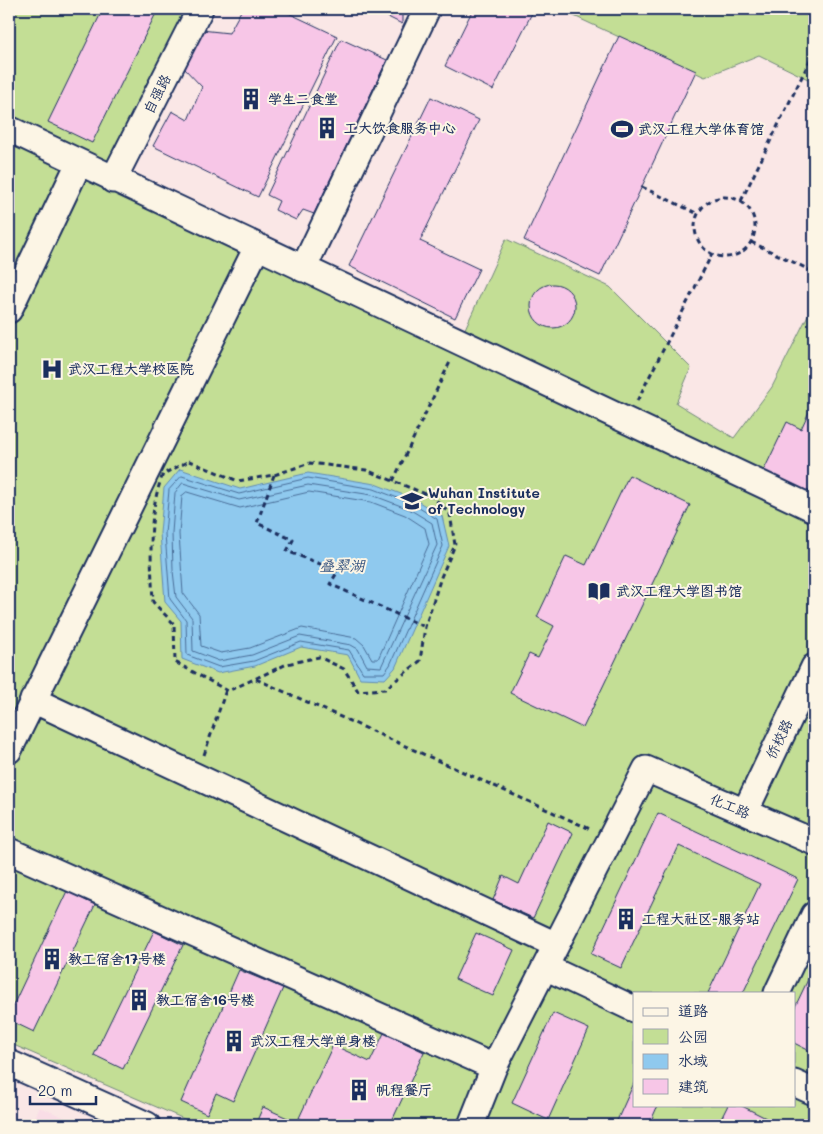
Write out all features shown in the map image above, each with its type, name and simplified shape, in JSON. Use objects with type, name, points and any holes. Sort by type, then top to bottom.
[{"type":"street","name":"自强路","points":[[113,180],[200,9]]},
{"type":"street","points":[[303,269],[426,9]]},
{"type":"street","points":[[9,129],[113,180],[814,509]]},
{"type":"street","points":[[9,310],[79,163]]},
{"type":"street","points":[[9,750],[257,247]]},
{"type":"street","name":"侨校路","points":[[745,812],[814,667]]},
{"type":"street","points":[[34,700],[556,946]]},
{"type":"street","name":"化工路","points":[[611,838],[646,769],[814,842]]},
{"type":"street","points":[[471,1125],[494,1067],[611,838]]},
{"type":"street","points":[[9,851],[494,1067]]},
{"type":"street","points":[[777,992],[814,914]]},
{"type":"street","points":[[545,967],[633,1009]]},
{"type":"street","points":[[9,1063],[147,1125]]},
{"type":"street","points":[[796,1084],[814,1092]]},
{"type":"path","points":[[741,202],[814,52]]},
{"type":"path","points":[[642,186],[698,214]]},
{"type":"path","points":[[724,196],[741,202],[751,211],[755,221],[755,232],[751,242],[742,251],[733,256],[722,257],[712,254],[704,248],[696,235],[695,224],[698,214],[705,204],[724,196]]},
{"type":"path","points":[[751,242],[814,272]]},
{"type":"path","points":[[627,421],[712,254]]},
{"type":"path","points":[[393,481],[459,342]]},
{"type":"path","points":[[189,461],[238,481],[274,475],[310,463],[366,470],[393,481],[433,497],[450,514],[455,545],[441,577],[425,627],[420,661],[385,689],[358,691],[344,669],[319,657],[287,664],[228,691],[175,662],[174,624],[153,602],[151,541],[155,494],[163,474],[189,461]]},
{"type":"path","points":[[274,475],[257,523],[293,540],[288,551],[338,571],[330,584],[425,627]]},
{"type":"path","points":[[255,678],[611,838]]},
{"type":"path","points":[[197,777],[226,690]]},
{"type":"shaded area","points":[[39,1107],[83,1125],[33,1125]]},
{"type":"green space","name":"Wuhan Institute of Technology","points":[[9,9],[200,9],[113,180],[459,342],[506,239],[610,287],[691,368],[676,403],[734,438],[772,387],[814,303],[814,1125],[198,1125],[9,1043]]},
{"type":"green space","points":[[559,9],[814,9],[814,82],[759,55],[705,77]]},
{"type":"water","name":"叠翠湖","points":[[180,469],[240,489],[308,473],[375,484],[414,499],[442,516],[449,546],[395,668],[385,679],[360,678],[348,655],[301,647],[255,666],[218,673],[182,659],[181,621],[165,602],[160,533],[164,488]]},
{"type":"building","points":[[103,9],[158,9],[92,143],[48,122]]},
{"type":"building","name":"学生二食堂","points":[[242,9],[280,9],[337,36],[258,197],[153,146],[172,111],[188,120],[202,87],[183,67],[201,30],[229,33]]},
{"type":"building","points":[[372,9],[402,9],[402,24]]},
{"type":"building","points":[[473,9],[534,9],[493,90],[445,66]]},
{"type":"building","name":"武汉工程大学体育馆","points":[[619,36],[696,71],[600,276],[524,240]]},
{"type":"building","name":"工大饮食服务中心","points":[[341,39],[387,60],[314,214],[303,210],[296,220],[275,210],[279,201],[267,195]]},
{"type":"building","points":[[431,97],[479,120],[420,241],[479,269],[455,318],[349,266]]},
{"type":"building","points":[[549,284],[557,284],[569,290],[575,306],[569,322],[557,328],[549,328],[537,322],[531,310],[531,302],[537,290]]},
{"type":"building","points":[[814,401],[814,497],[763,472],[787,422],[801,429]]},
{"type":"building","name":"武汉工程大学图书馆","points":[[629,475],[690,505],[583,728],[510,693],[529,654],[538,658],[554,626],[537,617],[566,556],[586,565]]},
{"type":"building","name":"工程大社区-服务站","points":[[658,813],[798,879],[743,992],[708,992],[760,884],[679,846],[621,968],[591,954]]},
{"type":"building","points":[[548,821],[573,833],[533,918],[493,900],[503,876],[519,884]]},
{"type":"building","name":"教工宿舍17号楼","points":[[67,891],[95,905],[34,1032],[9,1020],[9,1014]]},
{"type":"building","name":"教工宿舍16号楼","points":[[154,931],[183,945],[123,1069],[94,1055]]},
{"type":"building","points":[[476,933],[514,950],[493,996],[455,979]]},
{"type":"building","points":[[814,967],[814,1053],[796,1044],[796,1005]]},
{"type":"building","name":"武汉工程大学单身楼","points":[[239,970],[283,988],[233,1101],[216,1093],[207,1114],[181,1102]]},
{"type":"building","points":[[553,1013],[589,1029],[548,1120],[512,1103]]},
{"type":"building","name":"帆程餐厅","points":[[384,1033],[424,1052],[390,1125],[314,1125],[299,1118],[333,1045],[370,1062]]},
{"type":"building","points":[[633,1085],[633,1106],[658,1106],[649,1125],[615,1125]]},
{"type":"building","points":[[728,1106],[742,1106],[766,1118],[762,1125],[718,1125]]},
{"type":"building","points":[[263,1107],[303,1125],[255,1125]]},
{"type":"place","name":"学生二食堂","points":[[251,99]]},
{"type":"place","name":"工大饮食服务中心","points":[[327,128]]},
{"type":"place","name":"武汉工程大学体育馆","points":[[622,129]]},
{"type":"place","name":"武汉工程大学校医院","points":[[52,369]]},
{"type":"place","name":"Wuhan Institute of Technology","points":[[412,501]]},
{"type":"place","name":"武汉工程大学图书馆","points":[[599,591]]},
{"type":"place","name":"工程大社区-服务站","points":[[626,919]]},
{"type":"place","name":"教工宿舍17号楼","points":[[52,959]]},
{"type":"place","name":"教工宿舍16号楼","points":[[139,1000]]},
{"type":"place","name":"武汉工程大学单身楼","points":[[234,1041]]},
{"type":"place","name":"帆程餐厅","points":[[359,1090]]}]
